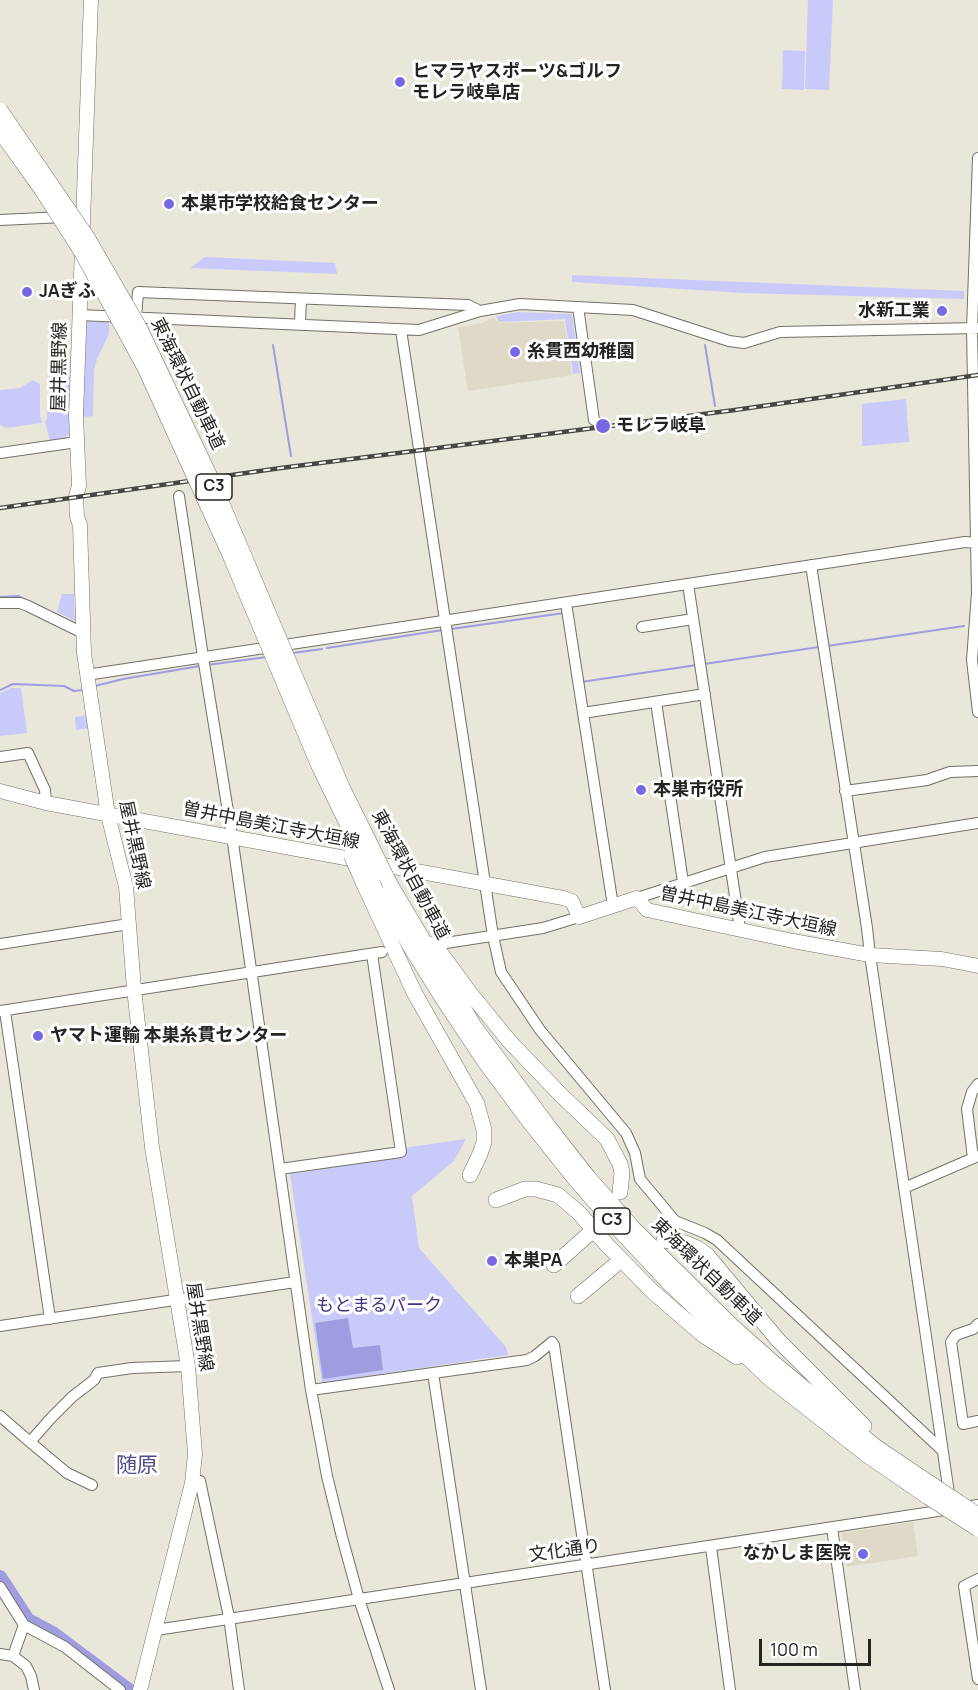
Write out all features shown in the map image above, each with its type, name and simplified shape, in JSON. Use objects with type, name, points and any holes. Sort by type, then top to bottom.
[{"type":"highway","name":"東海環状自動車道","points":[[0,110],[87,237],[144,337],[214,485],[338,777],[390,884],[480,1035],[588,1177],[634,1229],[730,1325],[837,1416],[912,1472],[931,1491],[978,1529]]},
{"type":"highway","name":"東海環状自動車道","points":[[0,131],[42,190],[81,251],[145,368],[212,513],[368,880],[485,1062],[575,1179],[662,1276],[770,1378],[867,1455],[978,1515]]},
{"type":"highway","points":[[368,880],[414,992],[477,1104],[484,1130],[484,1142],[470,1175]]},
{"type":"highway","points":[[390,884],[489,1017],[543,1077],[608,1139],[620,1164],[622,1173],[620,1192]]},
{"type":"highway","points":[[496,1200],[525,1189],[536,1189],[558,1195],[579,1213],[627,1267],[677,1313],[703,1335],[770,1378]]},
{"type":"highway","points":[[554,1264],[590,1233]]},
{"type":"highway","points":[[664,1240],[685,1243],[697,1248],[707,1256],[796,1361],[912,1472]]},
{"type":"highway","points":[[578,1296],[614,1266]]},
{"type":"main road","name":"屋井黒野線","points":[[91,0],[79,315],[77,442],[79,486],[76,496],[77,517],[80,525],[86,675],[108,815],[124,876],[152,1147],[188,1366],[195,1454],[192,1480],[140,1690]]},
{"type":"main road","name":"曽井中島美江寺大垣線","points":[[0,791],[108,815],[232,836],[573,901],[579,917],[637,898],[648,910],[870,955],[942,960],[978,966]]},
{"type":"street","points":[[978,158],[975,329],[977,542],[972,660],[978,712]]},
{"type":"street","points":[[0,220],[82,217]]},
{"type":"street","points":[[136,318],[138,292],[468,305],[480,311]]},
{"type":"street","points":[[300,323],[301,299]]},
{"type":"street","points":[[79,315],[419,330],[480,311],[520,304],[633,310],[729,341],[744,343],[780,332],[975,329]]},
{"type":"street","points":[[578,307],[594,420]]},
{"type":"street","points":[[401,330],[493,936],[501,972],[540,1030],[626,1133],[635,1153],[640,1179],[675,1221],[717,1240],[942,1450]]},
{"type":"street","points":[[0,453],[77,442]]},
{"type":"street","points":[[179,496],[202,657],[232,836],[311,1390],[327,1476],[359,1599],[389,1690]]},
{"type":"street","points":[[86,675],[977,542]]},
{"type":"street","points":[[811,565],[867,928],[951,1509]]},
{"type":"street","points":[[688,584],[740,929]]},
{"type":"street","points":[[0,603],[20,603],[83,633]]},
{"type":"street","points":[[566,603],[613,906]]},
{"type":"street","points":[[642,627],[693,619]]},
{"type":"street","points":[[583,713],[705,694]]},
{"type":"street","points":[[656,702],[683,882]]},
{"type":"street","points":[[0,757],[28,753],[45,790],[46,803]]},
{"type":"street","points":[[845,791],[927,780],[950,772],[978,771]]},
{"type":"street","points":[[637,898],[775,855],[978,823]]},
{"type":"street","points":[[446,943],[543,928],[579,917]]},
{"type":"street","points":[[0,944],[129,924]]},
{"type":"street","points":[[50,1319],[3,1011],[377,953],[401,1152],[280,1169]]},
{"type":"street","points":[[904,1188],[975,1157],[967,1109],[972,1092],[978,1084]]},
{"type":"street","points":[[0,1326],[295,1282]]},
{"type":"street","points":[[978,1324],[973,1329],[956,1335],[951,1342],[963,1424],[978,1421]]},
{"type":"street","points":[[311,1390],[527,1360],[536,1356],[552,1342],[605,1690]]},
{"type":"street","points":[[30,1442],[72,1397],[94,1380],[98,1373],[132,1368],[188,1366]]},
{"type":"street","points":[[433,1373],[481,1690]]},
{"type":"street","points":[[0,1416],[67,1473],[92,1485]]},
{"type":"street","points":[[192,1480],[200,1481],[229,1617],[239,1690]]},
{"type":"street","name":"文化通り","points":[[156,1630],[229,1617],[711,1547],[978,1505]]},
{"type":"street","points":[[832,1528],[855,1690]]},
{"type":"street","points":[[711,1547],[730,1690]]},
{"type":"street","points":[[978,1579],[964,1586],[978,1679]]},
{"type":"street","points":[[0,1587],[24,1625],[65,1647],[120,1690]]},
{"type":"street","points":[[13,1656],[24,1625]]},
{"type":"street","points":[[0,1654],[13,1656],[26,1666],[34,1690]]},
{"type":"shaded area","name":"糸貫西幼稚園","points":[[494,317],[499,323],[564,321],[572,375],[468,391],[458,328],[482,323]]},
{"type":"shaded area","points":[[348,1318],[353,1348],[380,1345],[383,1370],[323,1379],[315,1323]]},
{"type":"shaded area","points":[[913,1522],[918,1556],[847,1567],[842,1533]]},
{"type":"green space","points":[[808,0],[833,0],[829,90],[805,89]]},
{"type":"green space","points":[[783,50],[805,51],[804,90],[782,89]]},
{"type":"green space","points":[[205,257],[335,263],[337,274],[190,268]]},
{"type":"green space","points":[[572,275],[964,291],[964,299],[743,293],[572,282]]},
{"type":"green space","points":[[518,312],[572,314],[580,373],[573,374],[565,319],[499,322],[496,316]]},
{"type":"green space","points":[[88,319],[109,320],[109,334],[94,370],[93,416],[83,417],[83,325]]},
{"type":"green space","points":[[73,363],[72,432],[63,439],[50,441],[45,422],[48,400],[63,399],[62,365]]},
{"type":"green space","points":[[33,380],[40,384],[42,423],[6,428],[0,425],[0,390],[20,388]]},
{"type":"green space","points":[[906,399],[909,442],[862,446],[862,404]]},
{"type":"green space","points":[[62,594],[74,594],[75,621],[57,612]]},
{"type":"green space","points":[[11,688],[21,688],[27,733],[0,736],[0,693]]},
{"type":"green space","points":[[88,715],[90,728],[76,730],[75,717]]},
{"type":"green space","name":"もとまるパーク","points":[[466,1139],[454,1161],[412,1196],[419,1248],[506,1347],[508,1355],[322,1383],[290,1174],[405,1157],[403,1148]]},
{"type":"waterway","points":[[273,345],[291,456]]},
{"type":"waterway","points":[[705,345],[715,406]]},
{"type":"waterway","points":[[0,597],[18,596],[31,602]]},
{"type":"waterway","points":[[451,629],[564,613]]},
{"type":"waterway","points":[[827,646],[964,626]]},
{"type":"waterway","points":[[327,648],[443,630]]},
{"type":"waterway","points":[[704,664],[819,647]]},
{"type":"waterway","points":[[293,653],[322,649]]},
{"type":"waterway","points":[[207,665],[267,657]]},
{"type":"waterway","points":[[581,682],[697,665]]},
{"type":"waterway","points":[[95,686],[200,666]]},
{"type":"waterway","points":[[0,690],[13,684],[64,686],[74,691],[83,690]]},
{"type":"waterway","points":[[0,1577],[28,1620],[54,1634],[129,1690]]},
{"type":"railway","points":[[0,508],[281,468],[735,410],[978,375]]},
{"type":"place","name":"ヒマラヤスポーツ&ゴルフ モレラ岐阜店","points":[[400,82]]},
{"type":"place","name":"本巣市学校給食センター","points":[[169,204]]},
{"type":"place","name":"JAぎふ","points":[[27,292]]},
{"type":"place","name":"水新工業","points":[[942,311]]},
{"type":"place","name":"糸貫西幼稚園","points":[[515,352]]},
{"type":"place","name":"モレラ岐阜","points":[[603,426]]},
{"type":"place","name":"本巣市役所","points":[[641,790]]},
{"type":"place","name":"ヤマト運輸 本巣糸貫センター","points":[[38,1036]]},
{"type":"place","name":"本巣PA","points":[[492,1261]]},
{"type":"place","name":"なかしま医院","points":[[863,1554]]},
{"type":"district","name":"随原","points":[[137,1466]]}]
